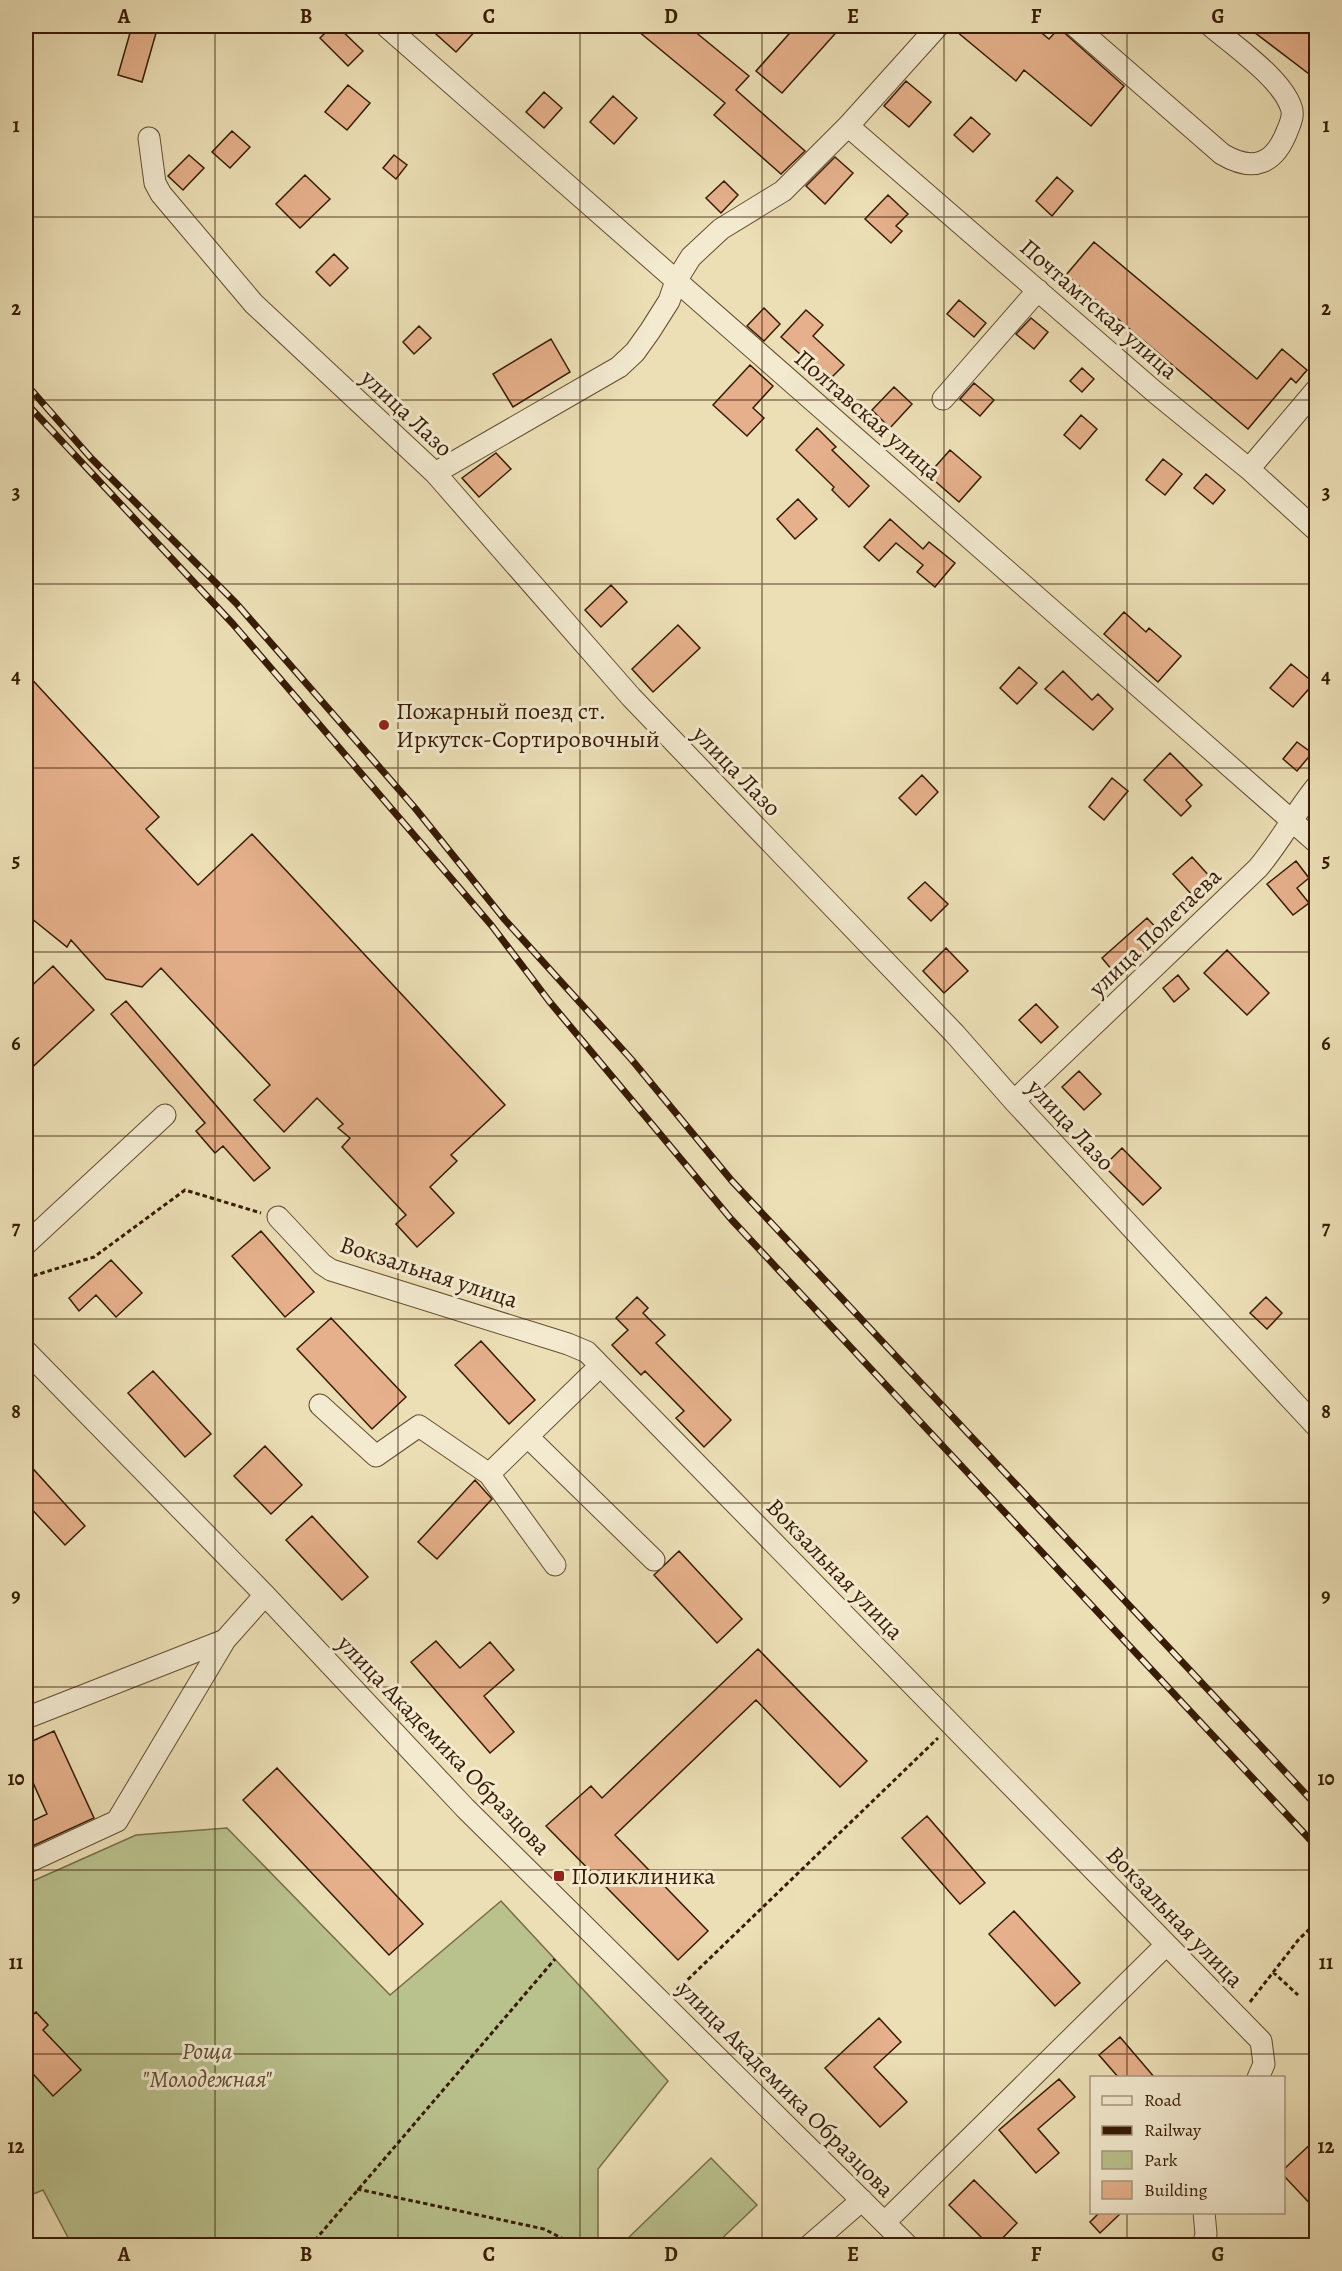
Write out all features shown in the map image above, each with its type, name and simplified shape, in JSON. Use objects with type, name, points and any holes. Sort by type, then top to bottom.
[{"type":"street","name":"Полтавская улица","points":[[386,26],[1317,842]]},
{"type":"street","points":[[435,473],[619,367],[634,352],[669,302],[685,263],[721,230],[783,191],[848,126],[938,26]]},
{"type":"street","points":[[1075,26],[1222,154],[1239,164],[1259,164],[1274,155],[1284,140],[1292,120],[1292,108],[1278,85],[1211,26]]},
{"type":"street","name":"Почтамтская улица","points":[[848,126],[1317,531]]},
{"type":"street","name":"улица Лазо","points":[[149,138],[155,183],[161,194],[254,304],[435,473],[631,697],[947,1026],[1317,1426]]},
{"type":"street","points":[[943,399],[1038,290]]},
{"type":"street","points":[[1249,470],[1317,390]]},
{"type":"street","name":"улица Полетаева","points":[[1014,1101],[1258,868],[1279,843],[1291,819],[1317,787]]},
{"type":"street","points":[[26,1244],[165,1115]]},
{"type":"street","name":"Вокзальная улица","points":[[278,1217],[322,1264],[331,1270],[568,1344],[587,1352],[1261,2042],[1264,2064],[1259,2076]]},
{"type":"street","name":"улица Академика Образцова","points":[[26,1351],[265,1595],[465,1808],[908,2246]]},
{"type":"street","points":[[489,1474],[600,1366]]},
{"type":"street","points":[[320,1405],[376,1456],[419,1426],[489,1474],[555,1565]]},
{"type":"street","points":[[528,1437],[654,1560]]},
{"type":"street","points":[[26,1863],[117,1821],[225,1640],[265,1595]]},
{"type":"street","points":[[26,1718],[225,1640]]},
{"type":"street","points":[[885,2222],[1167,1945]]},
{"type":"street","points":[[809,2246],[862,2200]]},
{"type":"street","points":[[1203,2246],[1206,2234],[1204,2214]]},
{"type":"path","points":[[26,1278],[94,1257],[185,1190],[278,1217]]},
{"type":"path","points":[[663,2004],[952,1725]]},
{"type":"path","points":[[1260,1988],[1299,1939],[1317,1923]]},
{"type":"path","points":[[310,2246],[555,1959]]},
{"type":"path","points":[[1273,1972],[1298,1995]]},
{"type":"path","points":[[357,2189],[544,2229],[577,2246]]},
{"type":"green space","name":"Роща \"Молодежная\"","points":[[227,1828],[390,1995],[501,1901],[668,2081],[598,2169],[598,2245],[72,2245],[43,2190],[26,2197],[26,1884],[136,1835]]},
{"type":"green space","points":[[711,2158],[757,2205],[715,2245],[629,2245],[625,2241]]},
{"type":"building","points":[[132,26],[158,26],[142,82],[118,75]]},
{"type":"building","points":[[332,26],[337,26],[363,51],[348,66],[320,38]]},
{"type":"building","points":[[427,26],[480,26],[456,52]]},
{"type":"building","points":[[632,26],[688,26],[749,76],[736,90],[805,151],[781,174],[714,115],[725,103]]},
{"type":"building","points":[[796,26],[842,26],[782,93],[756,71]]},
{"type":"building","points":[[950,26],[1033,26],[1049,39],[1059,28],[1124,86],[1091,126],[1024,70],[1016,81]]},
{"type":"building","points":[[1246,26],[1309,26],[1317,32],[1317,80]]},
{"type":"building","points":[[906,81],[931,102],[909,127],[884,106]]},
{"type":"building","points":[[348,85],[370,103],[347,130],[325,112]]},
{"type":"building","points":[[544,92],[562,108],[544,128],[526,112]]},
{"type":"building","points":[[613,96],[637,118],[614,144],[590,122]]},
{"type":"building","points":[[971,117],[990,134],[973,152],[954,135]]},
{"type":"building","points":[[232,131],[250,147],[230,168],[212,152]]},
{"type":"building","points":[[189,155],[204,168],[183,190],[168,176]]},
{"type":"building","points":[[394,155],[407,165],[396,179],[383,168]]},
{"type":"building","points":[[835,157],[853,173],[825,204],[806,186]]},
{"type":"building","points":[[305,175],[330,199],[300,228],[276,204]]},
{"type":"building","points":[[1057,177],[1073,191],[1052,216],[1036,201]]},
{"type":"building","points":[[724,181],[738,195],[721,213],[706,198]]},
{"type":"building","points":[[888,195],[908,214],[896,226],[902,231],[891,243],[865,219]]},
{"type":"building","points":[[1094,242],[1257,379],[1282,349],[1307,370],[1296,383],[1291,378],[1248,429],[1066,275]]},
{"type":"building","points":[[334,254],[348,268],[330,286],[316,272]]},
{"type":"building","points":[[959,300],[986,323],[974,337],[947,314]]},
{"type":"building","points":[[764,308],[780,324],[764,341],[747,326]]},
{"type":"building","points":[[806,310],[823,325],[813,336],[844,365],[829,380],[781,337]]},
{"type":"building","points":[[1031,318],[1048,332],[1034,349],[1016,334]]},
{"type":"building","points":[[419,326],[431,338],[414,354],[403,342]]},
{"type":"building","points":[[551,339],[570,372],[513,407],[493,374]]},
{"type":"building","points":[[750,365],[773,386],[753,408],[764,418],[747,436],[713,405]]},
{"type":"building","points":[[1082,368],[1094,379],[1082,392],[1070,381]]},
{"type":"building","points":[[974,383],[994,400],[980,416],[960,399]]},
{"type":"building","points":[[894,387],[912,404],[890,428],[872,410]]},
{"type":"building","points":[[1081,415],[1097,429],[1080,449],[1064,435]]},
{"type":"building","points":[[817,428],[836,447],[832,450],[869,486],[849,507],[832,490],[834,487],[796,450]]},
{"type":"building","points":[[950,450],[981,477],[959,502],[928,475]]},
{"type":"building","points":[[496,453],[511,469],[479,497],[462,478]]},
{"type":"building","points":[[1163,459],[1182,474],[1165,495],[1146,480]]},
{"type":"building","points":[[1206,474],[1225,490],[1213,504],[1194,488]]},
{"type":"building","points":[[798,499],[817,519],[795,539],[777,519]]},
{"type":"building","points":[[890,519],[923,549],[929,542],[955,563],[935,587],[917,572],[923,565],[896,543],[879,561],[864,547]]},
{"type":"building","points":[[611,585],[627,602],[601,627],[585,610]]},
{"type":"building","points":[[1124,612],[1146,632],[1149,628],[1181,656],[1158,682],[1104,634]]},
{"type":"building","points":[[678,625],[700,648],[653,692],[632,669]]},
{"type":"building","points":[[1291,664],[1314,683],[1293,707],[1270,688]]},
{"type":"building","points":[[1019,667],[1037,683],[1017,704],[1000,688]]},
{"type":"building","points":[[1063,671],[1092,700],[1098,694],[1113,709],[1093,730],[1045,689]]},
{"type":"building","points":[[26,673],[159,817],[146,829],[198,885],[252,834],[505,1105],[451,1155],[457,1161],[430,1187],[454,1213],[417,1247],[396,1224],[406,1215],[342,1147],[350,1138],[338,1128],[343,1124],[317,1098],[284,1132],[254,1100],[270,1085],[161,968],[142,987],[106,979],[71,940],[67,947],[26,914]]},
{"type":"building","points":[[1297,742],[1312,753],[1297,771],[1283,759]]},
{"type":"building","points":[[1170,753],[1202,785],[1186,800],[1191,806],[1181,816],[1144,780]]},
{"type":"building","points":[[922,775],[938,792],[916,815],[899,798]]},
{"type":"building","points":[[1112,778],[1128,791],[1104,820],[1089,807]]},
{"type":"building","points":[[1192,857],[1212,879],[1193,896],[1173,874]]},
{"type":"building","points":[[1296,861],[1309,878],[1297,888],[1309,903],[1293,915],[1267,884]]},
{"type":"building","points":[[925,882],[948,904],[931,921],[908,898]]},
{"type":"building","points":[[1147,918],[1163,935],[1117,976],[1102,958]]},
{"type":"building","points":[[946,948],[968,971],[944,993],[923,971]]},
{"type":"building","points":[[1227,950],[1269,993],[1247,1015],[1204,973]]},
{"type":"building","points":[[53,966],[94,1010],[26,1073],[26,991]]},
{"type":"building","points":[[1178,975],[1189,989],[1174,1002],[1163,988]]},
{"type":"building","points":[[126,1001],[270,1168],[254,1181],[223,1146],[215,1153],[196,1131],[205,1123],[111,1014]]},
{"type":"building","points":[[1036,1004],[1058,1027],[1041,1043],[1019,1020]]},
{"type":"building","points":[[1079,1071],[1101,1094],[1084,1110],[1062,1087]]},
{"type":"building","points":[[1122,1148],[1161,1188],[1143,1205],[1104,1166]]},
{"type":"building","points":[[261,1231],[314,1292],[285,1317],[232,1256]]},
{"type":"building","points":[[111,1260],[142,1293],[116,1317],[96,1295],[79,1311],[69,1298]]},
{"type":"building","points":[[637,1297],[648,1308],[643,1313],[665,1335],[656,1343],[731,1420],[704,1447],[676,1418],[684,1411],[645,1371],[641,1375],[612,1345],[628,1330],[616,1318]]},
{"type":"building","points":[[1266,1297],[1282,1313],[1267,1329],[1250,1313]]},
{"type":"building","points":[[331,1318],[406,1397],[372,1429],[297,1349]]},
{"type":"building","points":[[481,1341],[535,1400],[509,1424],[455,1365]]},
{"type":"building","points":[[153,1371],[211,1434],[185,1457],[128,1393]]},
{"type":"building","points":[[265,1446],[302,1485],[271,1514],[234,1476]]},
{"type":"building","points":[[26,1461],[85,1526],[65,1545],[26,1503]]},
{"type":"building","points":[[475,1480],[492,1499],[437,1559],[418,1542]]},
{"type":"building","points":[[312,1516],[368,1577],[342,1600],[286,1540]]},
{"type":"building","points":[[679,1551],[742,1619],[717,1643],[654,1575]]},
{"type":"building","points":[[436,1641],[460,1668],[490,1642],[514,1670],[484,1696],[514,1732],[490,1753],[411,1662]]},
{"type":"building","points":[[758,1649],[867,1761],[840,1787],[756,1700],[615,1835],[708,1931],[678,1960],[546,1826],[591,1786],[602,1798]]},
{"type":"building","points":[[54,1731],[94,1818],[26,1849],[26,1824],[47,1814],[26,1767],[26,1744]]},
{"type":"building","points":[[277,1768],[423,1924],[389,1955],[243,1800]]},
{"type":"building","points":[[927,1816],[985,1883],[960,1904],[902,1838]]},
{"type":"building","points":[[1014,1911],[1080,1983],[1055,2006],[989,1934]]},
{"type":"building","points":[[36,2012],[48,2025],[43,2030],[81,2070],[53,2096],[26,2066],[26,2021]]},
{"type":"building","points":[[879,2018],[901,2042],[874,2067],[907,2102],[880,2127],[825,2068]]},
{"type":"building","points":[[1120,2037],[1153,2076],[1117,2076],[1099,2055]]},
{"type":"building","points":[[1059,2079],[1075,2097],[1038,2129],[1059,2153],[1036,2173],[999,2130]]},
{"type":"building","points":[[1317,2138],[1317,2211],[1285,2177],[1285,2168]]},
{"type":"building","points":[[974,2180],[1017,2223],[995,2246],[990,2246],[949,2205]]},
{"type":"building","points":[[1098,2214],[1120,2214],[1100,2233],[1090,2222]]},
{"type":"railway","points":[[26,384],[91,458],[236,603],[415,808],[505,920],[632,1060],[732,1181],[1316,1805]]},
{"type":"railway","points":[[26,403],[233,624],[492,926],[549,1001],[731,1219],[1316,1846]]},
{"type":"place","name":"Пожарный поезд ст. Иркутск-Сортировочный","points":[[384,725]]},
{"type":"place","name":"Поликлиника","points":[[559,1876]]}]
